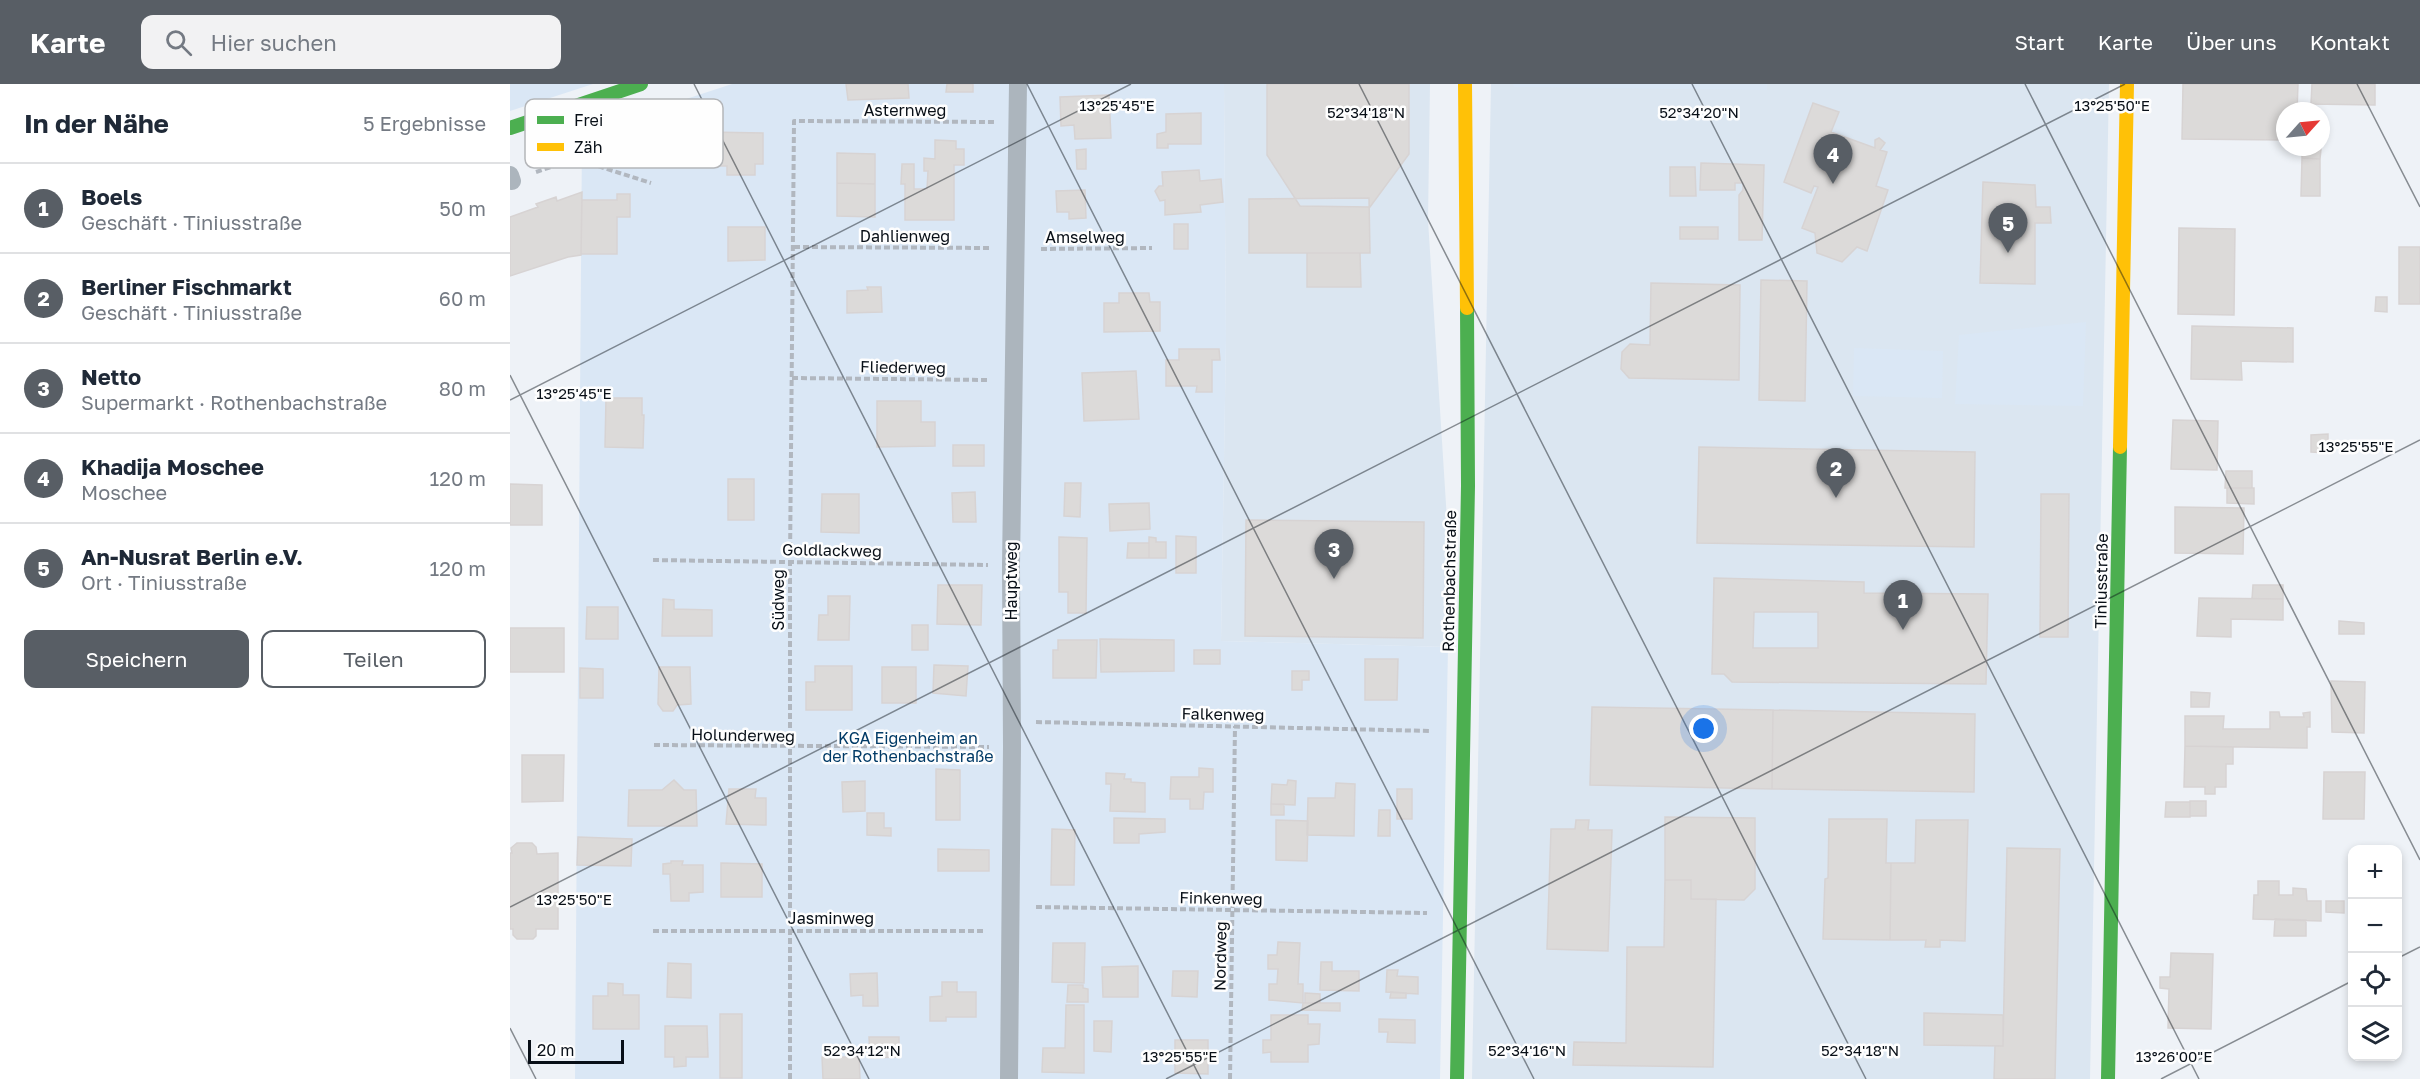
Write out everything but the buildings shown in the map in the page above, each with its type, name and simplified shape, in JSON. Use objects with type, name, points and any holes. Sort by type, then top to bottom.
[{"type":"main road","points":[[596,99],[641,84]]},
{"type":"main road","name":"Rothenbachstraße","points":[[1456,1079],[1468,486],[1465,84]]},
{"type":"main road","name":"Tiniusstraße","points":[[2108,1079],[2127,84]]},
{"type":"main road","points":[[510,128],[525,123]]},
{"type":"lane","name":"Hauptweg","points":[[1009,1079],[1011,565],[1018,84]]},
{"type":"path","name":"Asternweg","points":[[794,122],[1017,122]]},
{"type":"path","name":"Südweg","points":[[790,1079],[790,562],[794,122]]},
{"type":"path","points":[[511,178],[545,168]]},
{"type":"path","points":[[604,168],[651,183]]},
{"type":"path","name":"Dahlienweg","points":[[794,247],[1017,249]]},
{"type":"path","name":"Amselweg","points":[[1017,249],[1152,248]]},
{"type":"path","name":"Fliederweg","points":[[792,378],[1015,381]]},
{"type":"path","name":"Goldlackweg","points":[[653,560],[1011,565]]},
{"type":"path","name":"Falkenweg","points":[[1012,721],[1434,731]]},
{"type":"path","name":"Nordweg","points":[[1230,1079],[1235,726]]},
{"type":"path","name":"Holunderweg","points":[[654,746],[1012,747]]},
{"type":"path","name":"Finkenweg","points":[[1011,907],[1431,914]]},
{"type":"path","name":"Jasminweg","points":[[652,931],[1010,932]]},
{"type":"shaded area","points":[[1224,84],[1430,84],[1428,220],[1448,536],[1448,647],[1221,641],[1226,339]]},
{"type":"shaded area","points":[[1491,84],[2109,84],[2090,1079],[1472,1079]]},
{"type":"green space","points":[[510,84],[593,84],[547,99],[525,99],[525,106],[510,111]]},
{"type":"green space","name":"KGA Eigenheim an der Rothenbachstraße","points":[[732,84],[1224,84],[1226,339],[1221,641],[1448,647],[1440,1079],[575,1079],[582,168],[723,168],[723,99],[686,99]]},
{"type":"green space","points":[[1513,84],[1767,84],[1767,90],[1514,87]]},
{"type":"green space","points":[[2086,322],[2083,406],[1955,404],[1959,335]]},
{"type":"green space","points":[[1854,348],[1943,351],[1942,398],[1853,396]]},
{"type":"traffic: fast","points":[[596,99],[641,84]]},
{"type":"traffic: fast","points":[[510,128],[525,123]]},
{"type":"traffic: fast","points":[[1457,1079],[1468,486],[1467,308]]},
{"type":"traffic: fast","points":[[2108,1079],[2120,447]]},
{"type":"traffic: slow","points":[[1465,84],[1467,308]]},
{"type":"traffic: slow","points":[[2120,447],[2127,84]]},
{"type":"place","name":"Khadija Moschee","points":[[1833,184]]},
{"type":"place","name":"An-Nusrat Berlin e.V.","points":[[2008,253]]},
{"type":"place","name":"Berliner Fischmarkt","points":[[1836,498]]},
{"type":"place","name":"Netto","points":[[1334,579]]},
{"type":"place","name":"Boels","points":[[1903,630]]}]
